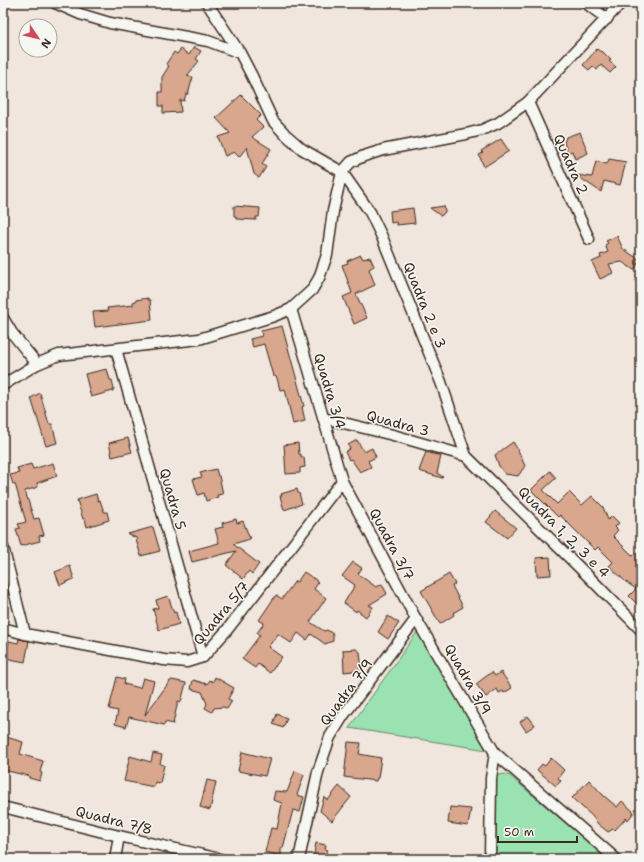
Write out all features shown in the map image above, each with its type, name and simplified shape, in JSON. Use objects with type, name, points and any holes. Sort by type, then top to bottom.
[{"type":"street","points":[[55,3],[80,14],[110,23],[208,41],[240,54]]},
{"type":"street","points":[[206,3],[240,54],[273,121],[302,149],[342,172]]},
{"type":"street","points":[[586,3],[607,19]]},
{"type":"street","points":[[3,385],[37,364],[59,355],[199,339],[274,316],[291,309],[312,290],[319,278],[327,255],[333,211],[342,172],[351,162],[383,150],[482,130],[498,123],[528,102],[621,3]]},
{"type":"street","name":"Quadra 2","points":[[528,102],[589,239]]},
{"type":"street","name":"Quadra 2 e 3","points":[[342,172],[370,212],[382,237],[441,382],[466,456]]},
{"type":"street","name":"Quadra 3/4","points":[[291,309],[342,481]]},
{"type":"street","points":[[3,318],[12,333],[37,364]]},
{"type":"street","name":"Quadra 5","points":[[116,349],[203,657]]},
{"type":"street","name":"Quadra 3","points":[[323,418],[393,435],[466,456]]},
{"type":"street","name":"Quadra 1, 2, 3 e 4","points":[[466,456],[592,579],[641,630]]},
{"type":"street","name":"Quadra 5/7","points":[[3,628],[25,634],[164,660],[187,662],[203,657],[227,630],[342,481]]},
{"type":"street","name":"Quadra 3/7","points":[[342,481],[416,620]]},
{"type":"street","points":[[3,547],[25,634]]},
{"type":"street","name":"Quadra 3/9","points":[[416,620],[495,753],[616,859]]},
{"type":"street","name":"Quadra 7/9","points":[[299,859],[318,772],[330,737],[343,716],[416,620]]},
{"type":"street","points":[[490,859],[491,778],[495,753]]},
{"type":"street","name":"Quadra 7/8","points":[[3,807],[220,859]]},
{"type":"street","points":[[115,859],[119,836]]},
{"type":"green space","points":[[418,631],[487,750],[349,728]]},
{"type":"green space","points":[[505,774],[510,776],[608,859],[496,859],[496,776]]},
{"type":"building","points":[[194,47],[201,51],[196,59],[199,61],[187,76],[193,77],[188,94],[186,94],[184,101],[180,100],[181,112],[163,113],[163,106],[159,106],[159,92],[162,92],[162,77],[169,66],[166,64],[174,52],[177,54],[181,49],[189,55]]},
{"type":"building","points":[[597,49],[601,52],[602,51],[611,60],[609,61],[616,67],[610,73],[601,65],[597,70],[593,66],[589,70],[583,65]]},
{"type":"building","points":[[241,95],[261,115],[256,120],[263,127],[252,137],[271,149],[262,164],[266,167],[259,178],[254,174],[247,147],[239,157],[234,152],[225,156],[218,137],[230,133],[216,118]]},
{"type":"building","points":[[580,132],[588,153],[575,159],[572,151],[568,153],[564,143],[566,137]]},
{"type":"building","points":[[501,139],[509,151],[484,167],[479,155],[483,153],[481,151]]},
{"type":"building","points":[[609,159],[626,162],[620,185],[604,181],[601,192],[576,175],[592,177],[596,161],[607,164]]},
{"type":"building","points":[[234,206],[260,208],[259,217],[256,217],[256,220],[236,219],[236,216],[234,216]]},
{"type":"building","points":[[444,206],[445,212],[441,216],[430,208]]},
{"type":"building","points":[[413,208],[415,223],[397,225],[396,222],[391,223],[390,211]]},
{"type":"building","points":[[617,236],[623,249],[640,260],[634,270],[622,262],[609,264],[613,273],[600,279],[592,262],[601,258],[600,255],[608,252],[605,245],[608,243],[606,241]]},
{"type":"building","points":[[361,255],[363,259],[370,257],[374,266],[369,269],[375,285],[356,294],[367,318],[354,324],[343,297],[352,293],[342,265],[348,263],[347,261]]},
{"type":"building","points":[[148,298],[148,300],[150,300],[152,320],[95,327],[93,312],[108,311],[107,308],[133,305],[133,302],[136,300]]},
{"type":"building","points":[[282,326],[304,406],[302,407],[305,421],[293,424],[285,389],[280,390],[277,378],[273,376],[264,344],[253,347],[250,339],[262,336],[261,331]]},
{"type":"building","points":[[107,369],[110,380],[112,380],[113,391],[91,397],[85,374]]},
{"type":"building","points":[[40,393],[49,424],[52,424],[57,443],[46,446],[31,398]]},
{"type":"building","points":[[128,438],[132,452],[112,457],[109,443]]},
{"type":"building","points":[[357,440],[364,452],[372,448],[376,457],[368,461],[371,467],[360,472],[351,459],[349,460],[345,452],[350,449],[348,445]]},
{"type":"building","points":[[513,442],[525,466],[518,476],[505,474],[499,466],[495,455]]},
{"type":"building","points":[[298,443],[299,454],[301,454],[301,457],[304,457],[305,467],[300,468],[300,473],[286,474],[284,445]]},
{"type":"building","points":[[426,452],[441,456],[437,473],[443,477],[442,478],[419,471]]},
{"type":"building","points":[[53,463],[57,476],[37,483],[38,487],[25,491],[34,519],[39,518],[44,535],[39,536],[40,541],[21,546],[16,529],[20,528],[18,524],[26,522],[15,484],[13,484],[10,475],[19,473],[17,468],[31,464],[33,469]]},
{"type":"building","points":[[216,469],[223,494],[217,495],[218,497],[206,501],[204,493],[198,495],[193,479],[202,477],[200,473]]},
{"type":"building","points":[[550,471],[556,478],[543,490],[557,504],[569,492],[582,505],[592,496],[603,507],[608,520],[612,516],[619,523],[615,527],[618,530],[613,536],[633,556],[641,548],[641,608],[629,596],[636,589],[609,566],[613,562],[598,547],[595,550],[560,515],[558,517],[531,490]]},
{"type":"building","points":[[297,489],[302,504],[284,510],[280,496],[282,496],[281,494]]},
{"type":"building","points":[[96,494],[98,501],[100,500],[104,512],[107,512],[109,520],[87,527],[77,500]]},
{"type":"building","points":[[495,511],[516,528],[507,538],[486,522]]},
{"type":"building","points":[[236,519],[237,523],[243,521],[250,539],[233,544],[259,564],[252,574],[249,571],[243,579],[226,565],[236,551],[192,562],[189,551],[219,543],[215,529],[223,527],[222,523]]},
{"type":"building","points":[[153,527],[160,551],[141,556],[136,540],[138,539],[128,534]]},
{"type":"building","points":[[550,557],[551,575],[537,576],[536,558]]},
{"type":"building","points":[[353,562],[362,568],[358,574],[376,587],[382,584],[387,594],[369,605],[373,607],[366,617],[344,603],[355,585],[342,576]]},
{"type":"building","points":[[70,566],[74,579],[60,585],[55,572]]},
{"type":"building","points":[[304,572],[316,580],[318,583],[314,589],[326,598],[310,622],[324,631],[327,630],[333,634],[333,641],[325,644],[311,634],[307,640],[298,633],[291,643],[278,634],[268,647],[282,657],[270,673],[258,664],[255,668],[242,659],[260,635],[257,633],[264,623],[259,620],[276,595],[282,599],[295,581],[297,582]]},
{"type":"building","points":[[449,574],[455,584],[452,586],[463,607],[440,624],[421,591]]},
{"type":"building","points":[[168,596],[174,613],[176,612],[179,624],[159,630],[153,609],[158,608],[156,600]]},
{"type":"building","points":[[388,616],[399,623],[388,639],[378,632]]},
{"type":"building","points":[[19,639],[29,641],[25,662],[5,658],[9,641],[18,643]]},
{"type":"building","points":[[356,649],[360,652],[362,670],[344,672],[343,650]]},
{"type":"building","points":[[492,672],[495,676],[501,672],[512,688],[504,693],[503,691],[499,693],[497,689],[486,697],[476,684]]},
{"type":"building","points":[[117,677],[125,679],[124,684],[140,688],[143,678],[154,681],[145,715],[170,681],[172,680],[186,683],[181,702],[178,701],[173,724],[165,722],[164,725],[129,717],[126,727],[115,724],[118,711],[109,709]]},
{"type":"building","points":[[215,677],[234,688],[228,699],[232,701],[227,709],[224,707],[214,708],[212,712],[205,708],[207,704],[202,692],[191,689],[193,680],[207,684],[210,680],[213,682]]},
{"type":"building","points":[[277,714],[287,718],[283,728],[273,724]]},
{"type":"building","points":[[528,716],[535,725],[526,731],[520,722]]},
{"type":"building","points":[[6,737],[23,742],[20,754],[43,761],[40,772],[42,773],[40,781],[29,778],[29,776],[3,770],[3,750]]},
{"type":"building","points":[[348,742],[361,743],[359,754],[381,758],[378,778],[376,781],[344,777]]},
{"type":"building","points":[[242,752],[270,759],[265,776],[238,771]]},
{"type":"building","points":[[153,753],[162,755],[160,764],[164,765],[160,783],[155,782],[154,787],[124,781],[130,756],[151,762]]},
{"type":"building","points":[[551,758],[564,770],[558,778],[561,781],[556,786],[537,770],[542,764],[545,766]]},
{"type":"building","points":[[295,771],[304,775],[297,795],[304,797],[300,812],[293,810],[283,848],[281,848],[281,856],[265,852],[271,828],[277,829],[282,803],[273,800],[275,791],[287,792]]},
{"type":"building","points":[[207,780],[216,782],[210,810],[200,807]]},
{"type":"building","points":[[589,780],[617,807],[622,801],[634,812],[628,820],[626,818],[615,830],[613,829],[608,832],[572,798]]},
{"type":"building","points":[[339,786],[351,797],[332,821],[320,811],[324,797],[328,800]]},
{"type":"building","points":[[450,807],[471,809],[468,826],[448,823]]},
{"type":"building","points":[[316,843],[326,845],[325,849],[328,850],[322,859],[313,859]]}]
